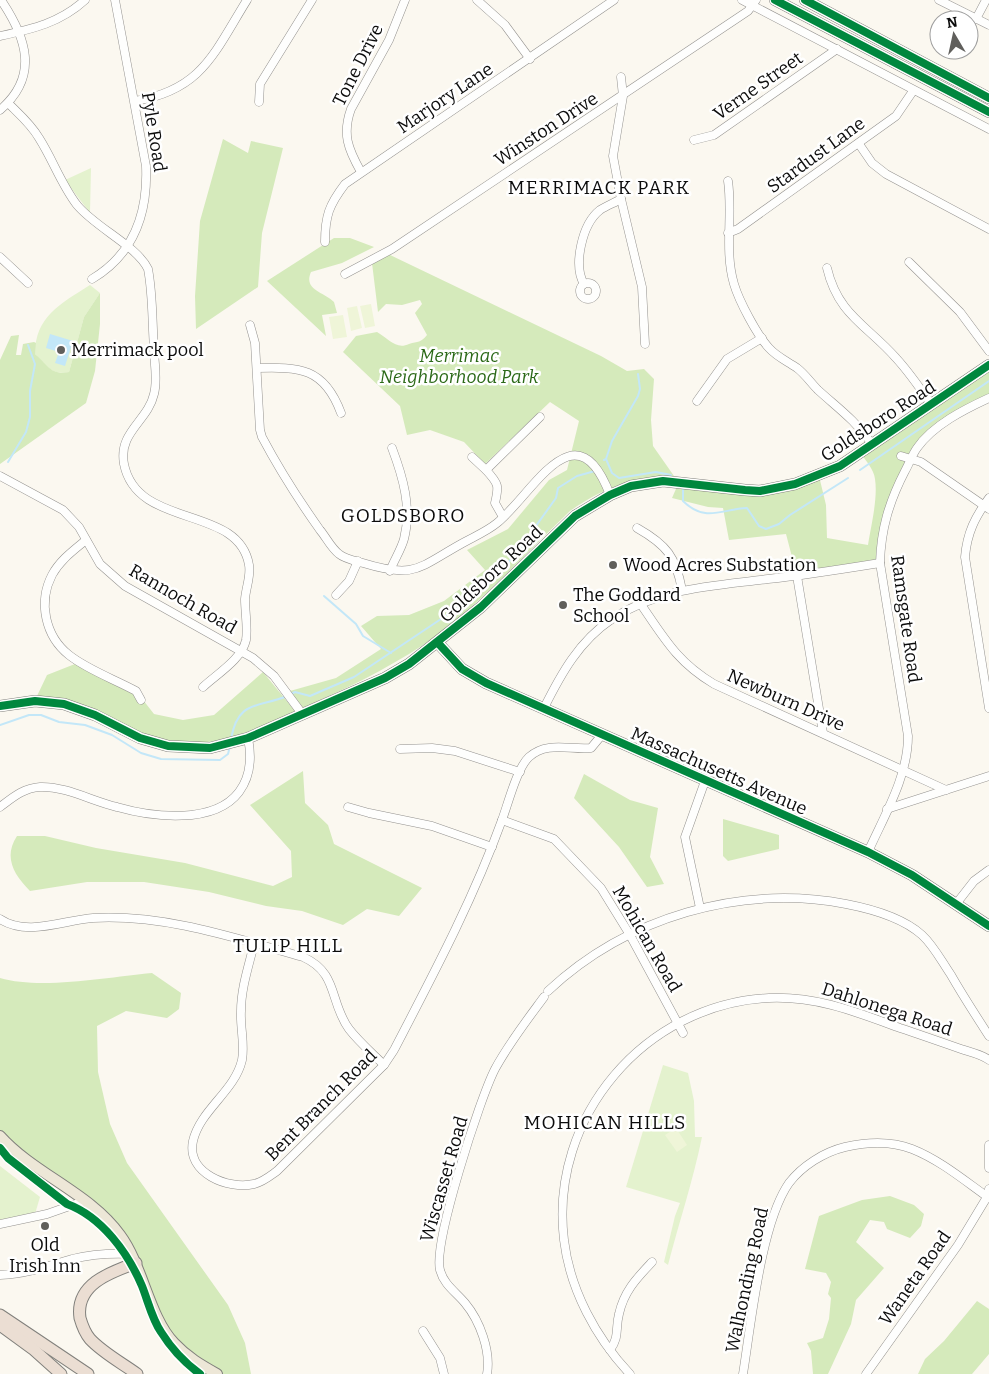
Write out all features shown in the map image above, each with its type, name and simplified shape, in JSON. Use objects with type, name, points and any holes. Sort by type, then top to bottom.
[{"type":"highway","points":[[133,1258],[96,1281],[84,1294],[80,1307],[81,1322],[90,1339],[137,1374]]},
{"type":"highway","points":[[0,1315],[88,1374]]},
{"type":"highway","points":[[0,1326],[33,1349],[61,1374]]},
{"type":"highway","points":[[0,1330],[33,1349]]},
{"type":"highway","points":[[122,1364],[131,1374]]},
{"type":"main road","points":[[775,0],[989,112]]},
{"type":"main road","points":[[805,0],[989,98]]},
{"type":"main road","name":"Goldsboro Road","points":[[0,706],[35,701],[77,707],[140,738],[168,746],[203,748],[230,744],[248,738],[385,678],[438,643],[481,607],[571,520],[590,505],[631,486],[663,481],[745,490],[776,488],[819,476],[840,466],[989,366]]},
{"type":"main road","name":"Massachusetts Avenue","points":[[438,643],[447,655],[462,669],[486,683],[602,736],[868,852],[912,875],[989,926]]},
{"type":"main road","points":[[0,1136],[13,1151],[84,1201],[120,1234],[133,1258],[159,1320],[173,1342],[191,1360],[217,1374]]},
{"type":"street","points":[[0,110],[8,103],[18,88],[25,69],[25,49],[20,32],[1,0]]},
{"type":"street","points":[[0,36],[47,25],[61,19],[85,0]]},
{"type":"street","name":"Pyle Road","points":[[92,279],[108,268],[127,247],[141,219],[147,188],[146,166],[135,101],[115,0]]},
{"type":"street","points":[[135,101],[156,98],[172,92],[194,78],[210,59],[247,0]]},
{"type":"street","points":[[259,102],[260,84],[312,0]]},
{"type":"street","name":"Tone Drive","points":[[361,172],[347,144],[345,132],[347,120],[351,109],[389,40],[405,0]]},
{"type":"street","points":[[477,0],[505,25],[530,59]]},
{"type":"street","points":[[742,0],[754,3],[913,91],[989,129]]},
{"type":"street","points":[[939,0],[958,10]]},
{"type":"street","points":[[979,13],[986,0]]},
{"type":"street","name":"Marjory Lane","points":[[324,242],[325,220],[332,201],[345,184],[530,59],[610,1]]},
{"type":"street","name":"Winston Drive","points":[[345,274],[392,250],[622,96],[748,10],[754,3]]},
{"type":"street","name":"Verne Street","points":[[694,140],[714,135],[837,50]]},
{"type":"street","points":[[621,77],[622,96],[614,156],[621,199],[642,286],[645,344]]},
{"type":"street","name":"Stardust Lane","points":[[728,233],[738,229],[896,116],[913,91]]},
{"type":"street","points":[[8,103],[38,135],[63,184],[77,205],[99,226],[141,257],[148,269],[156,382],[151,403],[133,426],[124,445],[124,463],[127,475],[134,488],[148,501],[231,535],[242,548],[248,560],[249,573],[245,602],[246,638],[242,651],[203,686]]},
{"type":"street","points":[[859,144],[872,163],[886,174],[989,229]]},
{"type":"street","points":[[728,181],[730,198],[728,233],[734,285],[762,338],[775,354],[798,369],[817,389],[850,416],[872,444]]},
{"type":"street","points":[[584,284],[579,268],[587,228],[599,210],[621,199]]},
{"type":"street","points":[[0,257],[28,283]]},
{"type":"street","points":[[908,262],[960,312],[989,351]]},
{"type":"street","points":[[827,268],[832,288],[842,305],[896,358],[930,404]]},
{"type":"street","points":[[250,325],[255,343],[262,437],[289,487],[337,552],[390,571],[408,570],[426,565],[485,531],[503,517],[542,472],[569,457],[580,456],[591,460],[603,475],[610,495]]},
{"type":"street","points":[[697,401],[726,359],[762,338]]},
{"type":"street","points":[[257,368],[300,368],[310,374],[332,394],[341,413]]},
{"type":"street","name":"Ramsgate Road","points":[[868,852],[904,769],[908,753],[908,736],[880,563],[881,538],[886,513],[918,446],[941,426],[989,398]]},
{"type":"street","points":[[486,470],[540,418]]},
{"type":"street","points":[[390,571],[404,541],[408,509],[403,481],[392,448]]},
{"type":"street","points":[[901,456],[921,462],[986,507]]},
{"type":"street","points":[[472,457],[486,470],[498,486],[496,503],[503,517]]},
{"type":"street","name":"Rannoch Road","points":[[0,476],[64,510],[79,527],[100,564],[125,586],[242,651],[270,671],[303,715]]},
{"type":"street","points":[[989,498],[986,507],[974,520],[967,537],[965,557],[989,708]]},
{"type":"street","points":[[638,528],[661,545],[674,559],[682,590]]},
{"type":"street","points":[[86,540],[66,557],[52,575],[46,593],[45,610],[48,627],[56,642],[68,654],[136,691],[141,700]]},
{"type":"street","points":[[336,595],[349,582],[358,561]]},
{"type":"street","points":[[544,708],[564,669],[584,643],[611,619],[640,603],[682,590],[797,576],[880,563]]},
{"type":"street","points":[[797,576],[823,733]]},
{"type":"street","name":"Newburn Drive","points":[[640,603],[671,649],[691,670],[714,684],[904,769],[946,790]]},
{"type":"street","name":"Bent Branch Road","points":[[254,944],[242,993],[242,1061],[234,1078],[197,1128],[192,1149],[201,1168],[215,1179],[229,1184],[252,1184],[264,1180],[277,1171],[384,1065],[394,1050],[459,924],[492,847],[525,761],[540,749],[552,747],[591,748],[602,736]]},
{"type":"street","points":[[0,807],[18,793],[39,787],[53,788],[117,808],[148,814],[198,815],[215,810],[235,797],[248,777],[252,756],[248,738]]},
{"type":"street","points":[[400,749],[432,748],[456,750],[520,772]]},
{"type":"street","points":[[887,809],[989,776]]},
{"type":"street","points":[[700,908],[685,837],[705,781]]},
{"type":"street","points":[[348,807],[432,826],[492,847]]},
{"type":"street","name":"Mohican Road","points":[[502,820],[554,839],[601,888],[630,935],[683,1033]]},
{"type":"street","points":[[956,904],[974,881],[989,870]]},
{"type":"street","name":"Wiscasset Road","points":[[487,1374],[487,1350],[480,1330],[470,1311],[448,1286],[442,1276],[438,1253],[465,1155],[494,1072],[504,1054],[546,994],[580,964],[604,948],[630,935],[667,918],[700,908],[755,898],[804,898],[859,906],[886,914],[905,923],[922,936],[936,952],[989,1036]]},
{"type":"street","points":[[0,919],[17,926],[29,927],[93,918],[140,918],[172,922],[303,957],[320,968],[331,982],[348,1028],[384,1065]]},
{"type":"street","name":"Dahlonega Road","points":[[610,1350],[586,1310],[572,1275],[564,1241],[563,1218],[569,1166],[583,1125],[613,1076],[637,1050],[678,1023],[709,1010],[739,1002],[768,998],[826,1002],[989,1060]]},
{"type":"street","name":"Walhonding Road","points":[[743,1374],[772,1216],[790,1183],[805,1167],[838,1149],[857,1144],[892,1144],[925,1155],[988,1195]]},
{"type":"street","points":[[989,1145],[989,1168]]},
{"type":"street","name":"Waneta Road","points":[[866,1374],[958,1244],[988,1195]]},
{"type":"street","points":[[0,1224],[47,1214],[84,1201]]},
{"type":"street","points":[[0,1275],[46,1268],[73,1259],[106,1253],[133,1258]]},
{"type":"street","points":[[630,1374],[610,1350],[617,1340],[618,1315],[624,1295],[638,1275],[652,1262]]},
{"type":"street","points":[[423,1331],[440,1358],[444,1374]]},
{"type":"green space","points":[[223,139],[248,153],[251,141],[283,148],[262,233],[258,287],[196,329],[195,296],[200,221]]},
{"type":"green space","points":[[91,168],[90,213],[65,180]]},
{"type":"green space","points":[[334,238],[350,238],[374,247],[342,263],[311,272],[309,278],[312,287],[334,302],[337,313],[322,315],[326,336],[267,281]]},
{"type":"green space","name":"Merrimac Neighborhood Park","points":[[388,254],[601,356],[627,371],[644,369],[654,379],[651,420],[653,446],[674,476],[660,476],[632,481],[606,490],[582,503],[570,511],[481,598],[423,645],[364,679],[302,708],[290,691],[336,678],[381,649],[361,626],[377,616],[409,615],[444,601],[485,570],[467,550],[508,529],[549,480],[567,470],[579,421],[550,402],[485,464],[464,442],[430,430],[407,435],[400,406],[343,352],[356,336],[377,332],[400,346],[419,341],[427,335],[415,313],[422,304],[420,300],[402,305],[386,304],[378,312],[372,263]]},
{"type":"green space","name":"Merrimack pool","points":[[90,285],[100,293],[84,317],[69,372],[54,371],[46,366],[35,354],[39,330],[44,321],[59,305]]},
{"type":"green space","points":[[100,293],[100,324],[95,371],[86,403],[0,464],[0,360],[11,336],[19,335],[16,355],[21,355],[23,344],[34,342],[36,343],[35,354],[53,371],[69,372],[84,317]]},
{"type":"green space","points":[[371,304],[375,326],[365,328],[360,306]]},
{"type":"green space","points":[[357,306],[362,328],[351,331],[347,308]]},
{"type":"green space","points":[[343,315],[347,337],[333,339],[329,317]]},
{"type":"green space","points":[[989,371],[989,398],[959,413],[920,444],[895,491],[880,563],[797,576],[786,534],[729,540],[723,508],[708,507],[672,498],[679,482],[745,490],[819,476],[826,505],[827,538],[868,545],[876,487],[873,472],[860,452]]},
{"type":"green space","points":[[80,662],[136,691],[154,714],[183,720],[214,715],[263,672],[295,711],[255,729],[216,741],[176,742],[156,738],[76,704],[37,696],[47,675]]},
{"type":"green space","points":[[303,771],[305,803],[328,825],[334,844],[422,888],[399,916],[367,909],[343,925],[302,911],[266,906],[209,892],[144,882],[87,882],[30,891],[19,879],[12,865],[11,851],[17,836],[45,836],[96,848],[185,863],[273,886],[292,877],[291,851],[250,805]]},
{"type":"green space","points":[[584,774],[630,800],[658,808],[650,857],[664,884],[647,887],[619,847],[574,798]]},
{"type":"green space","points":[[723,819],[779,835],[779,849],[728,861],[723,856]]},
{"type":"green space","points":[[152,973],[181,993],[179,1009],[167,1018],[126,1011],[97,1026],[98,1072],[110,1124],[127,1163],[228,1305],[245,1343],[251,1374],[217,1374],[173,1342],[120,1234],[0,1136],[0,978],[35,983],[55,983]]},
{"type":"green space","points":[[663,1065],[688,1073],[694,1101],[695,1137],[702,1137],[668,1265],[664,1262],[680,1203],[626,1187]]},
{"type":"green space","points":[[676,1128],[687,1145],[677,1152],[665,1135]]},
{"type":"green space","points":[[0,1166],[40,1197],[35,1214],[0,1221]]},
{"type":"green space","points":[[890,1196],[914,1205],[924,1214],[921,1226],[910,1238],[887,1229],[884,1222],[870,1220],[856,1242],[884,1268],[856,1300],[851,1324],[828,1374],[813,1374],[811,1351],[807,1343],[823,1338],[829,1319],[831,1298],[828,1294],[831,1282],[826,1273],[805,1269],[819,1216],[862,1200]]},
{"type":"green space","points":[[977,1301],[989,1309],[989,1354],[972,1374],[918,1374],[925,1359],[944,1341]]},
{"type":"water","name":"Merrimack pool","points":[[50,334],[73,341],[65,366],[55,363],[59,352],[46,348]]},
{"type":"waterway","points":[[8,462],[26,432],[30,417],[30,391],[35,364],[28,345]]},
{"type":"waterway","points":[[606,459],[612,441],[638,396],[640,389],[638,374]]},
{"type":"waterway","points":[[860,470],[989,381]]},
{"type":"waterway","points":[[604,460],[606,459],[612,473],[619,478],[656,472],[671,475]]},
{"type":"waterway","points":[[291,694],[295,692],[310,696],[354,677],[459,607],[490,583],[515,555],[556,498],[558,488],[577,476],[595,471]]},
{"type":"waterway","points":[[683,488],[683,501],[699,512],[714,513],[747,508],[759,526],[766,529],[779,524],[848,478]]},
{"type":"waterway","points":[[324,596],[356,624],[363,636],[391,653]]},
{"type":"waterway","points":[[231,739],[234,726],[244,711],[259,704],[287,696]]},
{"type":"waterway","points":[[0,725],[29,715],[41,715],[59,722],[85,725],[112,735],[141,753],[161,759],[220,760],[228,754],[230,746]]},
{"type":"cycle path","points":[[775,0],[989,112]]},
{"type":"cycle path","points":[[805,0],[989,98]]},
{"type":"cycle path","points":[[0,706],[35,701],[64,704],[95,715],[140,738],[168,746],[210,748],[248,738],[385,678],[409,664],[481,607],[575,516],[610,495],[631,486],[663,481],[760,491],[795,484],[840,466],[989,365]]},
{"type":"cycle path","points":[[438,643],[462,669],[486,683],[868,852],[912,875],[989,926]]},
{"type":"cycle path","points":[[0,1148],[8,1158],[67,1204],[92,1218],[112,1238],[136,1274],[161,1332],[179,1355],[200,1374]]},
{"type":"place","name":"Merrimack pool","points":[[61,350]]},
{"type":"place","name":"Wood Acres Substation","points":[[613,565]]},
{"type":"place","name":"The Goddard School","points":[[563,605]]},
{"type":"place","name":"Old Irish Inn","points":[[45,1226]]},
{"type":"district","name":"MERRIMACK PARK","points":[[599,187]]},
{"type":"district","name":"GOLDSBORO","points":[[403,515]]},
{"type":"district","name":"TULIP HILL","points":[[288,945]]},
{"type":"district","name":"MOHICAN HILLS","points":[[605,1122]]}]
